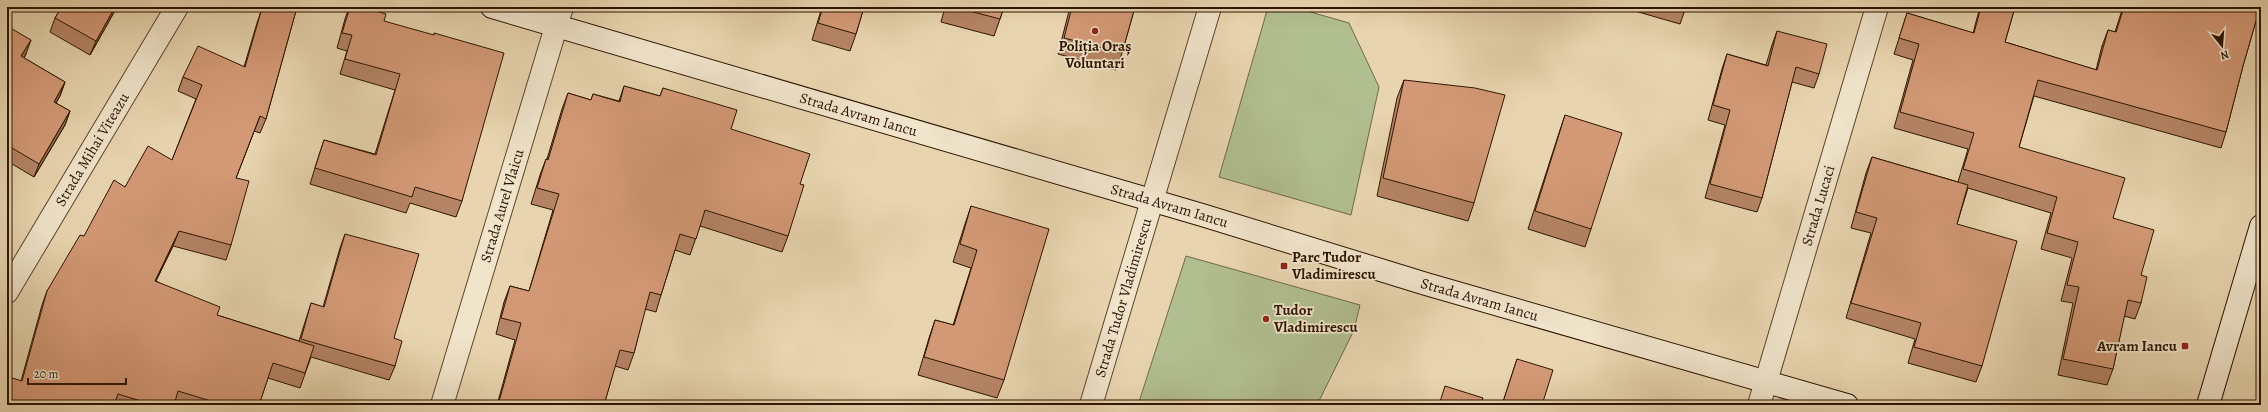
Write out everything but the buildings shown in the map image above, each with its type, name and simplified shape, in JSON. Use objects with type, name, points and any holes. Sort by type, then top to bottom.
[{"type":"street","name":"Strada Mihai Viteazu","points":[[7,292],[177,7]]},
{"type":"street","name":"Strada Avram Iancu","points":[[492,7],[559,16],[1426,284],[1847,405]]},
{"type":"street","name":"Strada Tudor Vladimirescu","points":[[1091,405],[1210,7]]},
{"type":"street","name":"Strada Lucaci","points":[[1759,405],[1877,7]]},
{"type":"street","name":"Strada Aurel Vlaicu","points":[[442,405],[559,16]]},
{"type":"street","points":[[2208,405],[2260,232]]},
{"type":"green space","points":[[1268,7],[1293,7],[1349,23],[1379,87],[1351,215],[1219,177]]},
{"type":"green space","points":[[1186,256],[1360,305],[1354,330],[1317,405],[1138,405]]},
{"type":"place","name":"Poliția Oraș Voluntari","points":[[1095,31]]},
{"type":"place","name":"Parc Tudor Vladimirescu","points":[[1284,266]]},
{"type":"place","name":"Tudor Vladimirescu","points":[[1266,319]]},
{"type":"place","name":"Avram Iancu","points":[[2185,346]]}]
